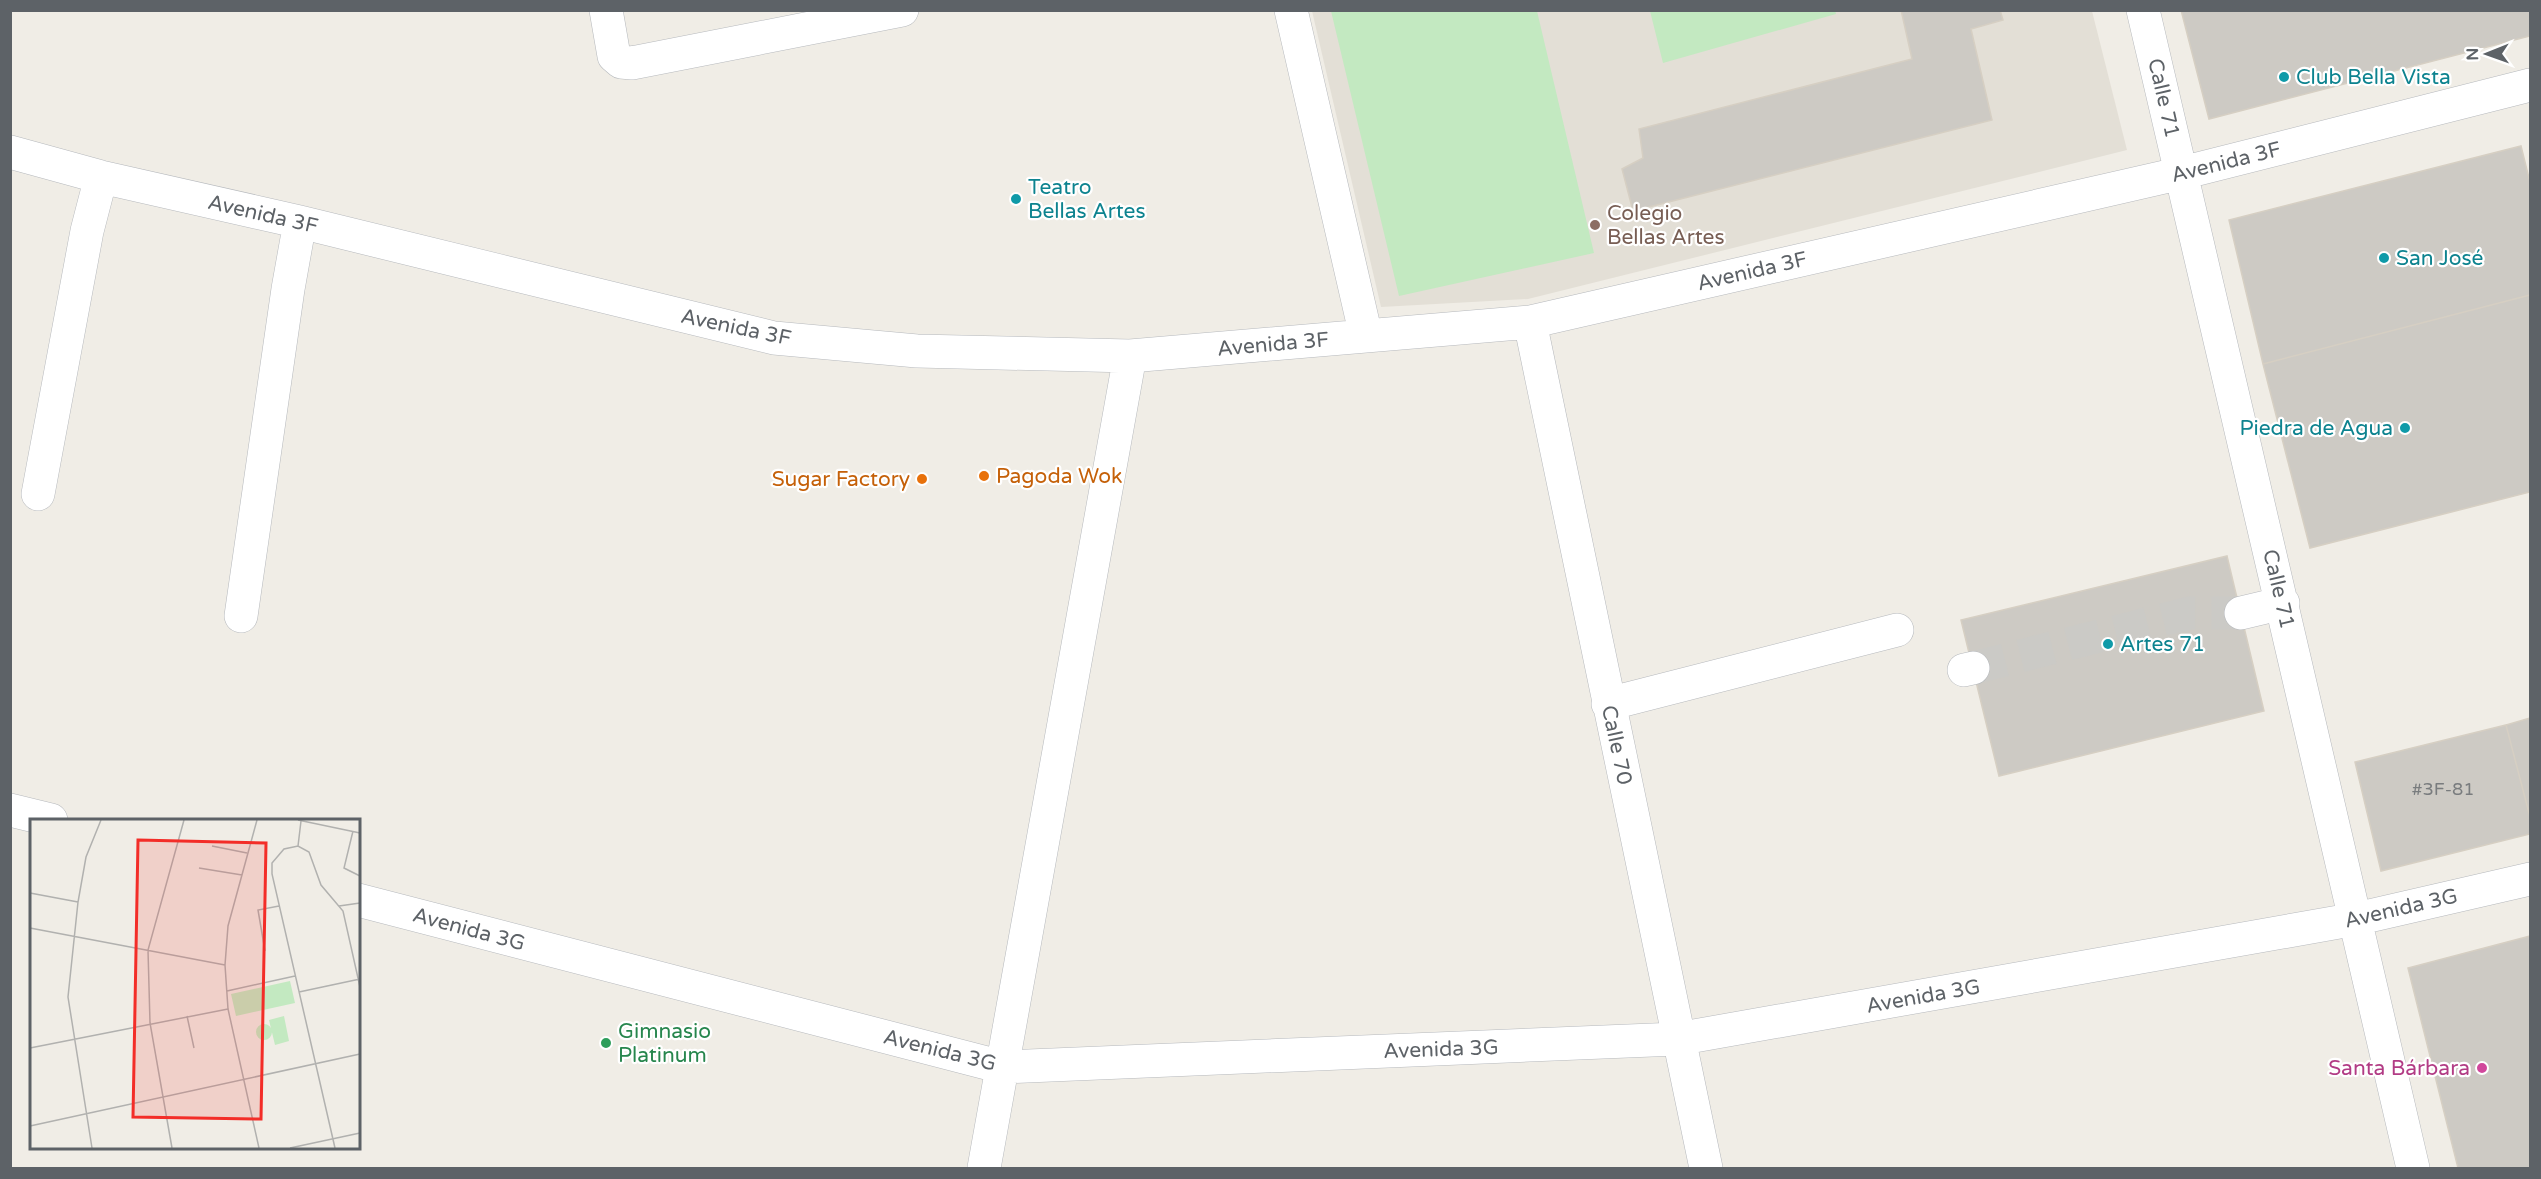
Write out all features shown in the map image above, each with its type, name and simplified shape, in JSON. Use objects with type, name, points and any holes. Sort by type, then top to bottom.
[{"type":"street","points":[[606,10],[614,56],[621,62],[632,63],[902,10]]},
{"type":"street","points":[[1291,10],[1366,336]]},
{"type":"street","name":"Calle 71","points":[[2143,10],[2413,1168]]},
{"type":"street","name":"Avenida 3F","points":[[10,152],[101,177],[300,222],[774,339],[917,351],[1130,356],[1530,322],[2182,173],[2530,85]]},
{"type":"street","points":[[38,494],[87,231],[101,177]]},
{"type":"street","points":[[241,616],[288,289],[300,222]]},
{"type":"street","name":"Calle 70","points":[[1530,322],[1677,1039],[1706,1168]]},
{"type":"street","points":[[984,1168],[1130,356]]},
{"type":"street","points":[[2241,612],[2283,603]]},
{"type":"street","points":[[1608,704],[1897,630]]},
{"type":"street","points":[[10,810],[47,819]]},
{"type":"street","name":"Avenida 3G","points":[[360,901],[1002,1067],[1677,1039],[2356,919],[2530,879]]},
{"type":"shaded area","name":"Colegio Bellas Artes","points":[[1312,11],[2092,11],[2127,150],[1528,299],[1381,307]]},
{"type":"green space","points":[[1835,10],[1836,14],[1663,63],[1650,11]]},
{"type":"green space","points":[[1331,11],[1537,11],[1594,253],[1399,296]]},
{"type":"building","points":[[1901,10],[2000,10],[2003,20],[1971,29],[1992,120],[1633,211],[1622,169],[1643,158],[1639,129],[1912,59]]},
{"type":"building","name":"Club Bella Vista","points":[[2181,10],[2530,10],[2530,36],[2209,119]]},
{"type":"building","name":"San José","points":[[2521,146],[2530,182],[2530,295],[2263,364],[2229,220]]},
{"type":"building","name":"Piedra de Agua","points":[[2530,295],[2530,492],[2310,548],[2263,364]]},
{"type":"building","name":"Artes 71","points":[[2227,556],[2264,711],[1999,776],[1961,620]]},
{"type":"building","points":[[2530,718],[2530,817],[2506,725]]},
{"type":"building","points":[[2506,725],[2530,817],[2530,834],[2381,871],[2355,762]]},
{"type":"building","name":"Santa Bárbara","points":[[2530,936],[2530,1168],[2458,1168],[2408,968]]},
{"type":"tunnel","points":[[1973,668],[2190,613],[2241,613]]},
{"type":"place","name":"Club Bella Vista","points":[[2284,77]]},
{"type":"place","name":"Teatro Bellas Artes","points":[[1016,199]]},
{"type":"place","name":"Colegio Bellas Artes","points":[[1595,225]]},
{"type":"place","name":"San José","points":[[2384,258]]},
{"type":"place","name":"Piedra de Agua","points":[[2405,428]]},
{"type":"place","name":"Pagoda Wok","points":[[984,476]]},
{"type":"place","name":"Sugar Factory","points":[[922,479]]},
{"type":"place","name":"Artes 71","points":[[2108,644]]},
{"type":"place","name":"Gimnasio Platinum","points":[[606,1043]]},
{"type":"place","name":"Santa Bárbara","points":[[2482,1068]]}]
